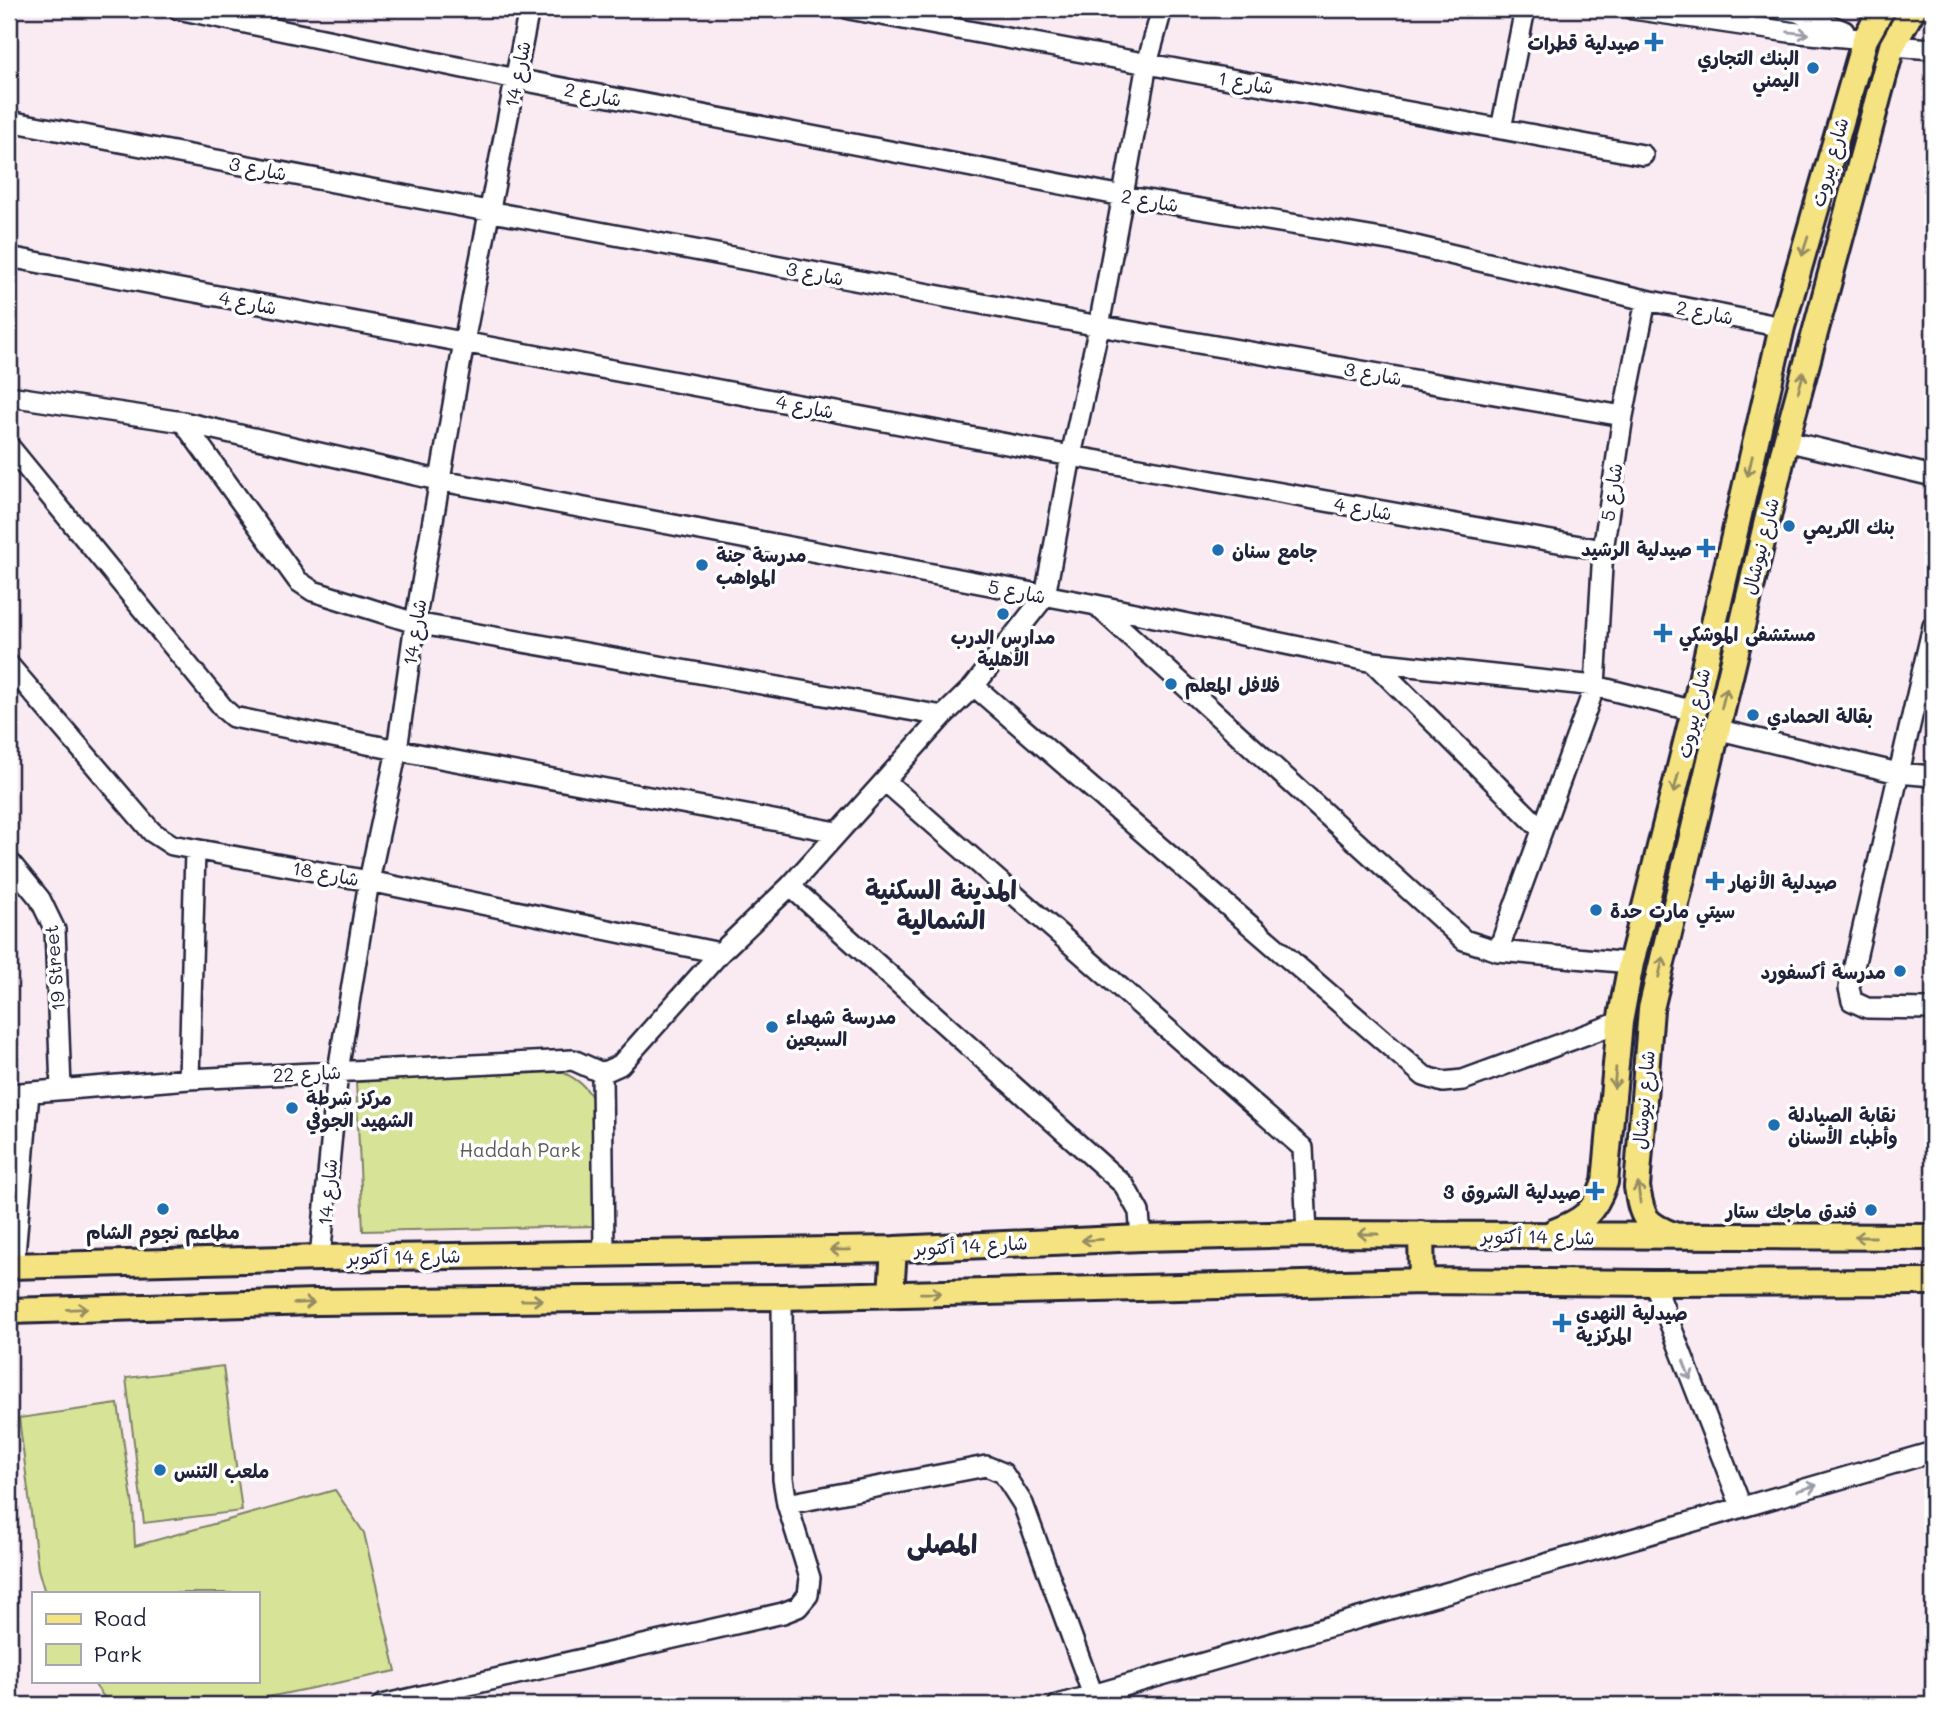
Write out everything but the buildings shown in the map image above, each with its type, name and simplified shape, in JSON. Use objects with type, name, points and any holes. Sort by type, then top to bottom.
[{"type":"main road","name":"شارع بيروت","points":[[1547,1236],[1579,1222],[1590,1214],[1605,1182],[1620,1022],[1631,963],[1694,711],[1782,327],[1865,39],[1882,9]]},
{"type":"main road","name":"شارع نيوشال","points":[[1681,1237],[1646,1221],[1637,1187],[1651,1009],[1786,441],[1892,46],[1913,9]]},
{"type":"main road","points":[[1865,39],[1892,46]]},
{"type":"main road","name":"شارع 14 أكتوبر","points":[[11,1266],[894,1249],[1307,1234],[1933,1237]]},
{"type":"main road","points":[[1421,1234],[1422,1281]]},
{"type":"main road","points":[[891,1294],[894,1249]]},
{"type":"main road","points":[[9,1311],[317,1303],[782,1297],[1422,1281],[1933,1282]]},
{"type":"street","name":"شارع 2","points":[[178,9],[516,79],[1123,196],[1394,241],[1646,300],[1782,327]]},
{"type":"street","name":"شارع 14","points":[[320,1258],[338,1071],[369,881],[397,750],[415,623],[442,481],[464,342],[529,9]]},
{"type":"street","name":"شارع 1","points":[[849,9],[1643,155]]},
{"type":"street","points":[[604,1253],[602,1073],[620,1065],[720,953],[790,886],[836,832],[974,686],[1045,596],[1099,326],[1147,64],[1162,9]]},
{"type":"street","points":[[1501,129],[1525,9]]},
{"type":"street","points":[[1633,9],[1789,32],[1865,39]]},
{"type":"street","points":[[1780,9],[1797,12],[1865,39]]},
{"type":"street","points":[[1892,46],[1933,50]]},
{"type":"street","name":"شارع 3","points":[[9,121],[1099,326],[1623,416]]},
{"type":"street","name":"شارع 4","points":[[9,257],[1071,456],[1603,550]]},
{"type":"street","name":"شارع 5","points":[[1498,951],[1595,686],[1603,550],[1623,416],[1646,300]]},
{"type":"street","name":"شارع 5","points":[[9,396],[183,422],[442,481],[1096,605],[1373,662],[1595,686],[1694,711]]},
{"type":"street","points":[[183,422],[305,587],[415,623],[943,716]]},
{"type":"street","points":[[1786,441],[1933,476]]},
{"type":"street","points":[[9,446],[233,717],[836,832]]},
{"type":"street","points":[[1096,605],[1464,940],[1498,951],[1631,963]]},
{"type":"street","points":[[1933,626],[1849,988],[1850,995],[1858,1005],[1867,1008],[1933,1009]]},
{"type":"street","points":[[1373,662],[1541,829]]},
{"type":"street","name":"شارع 18","points":[[9,664],[152,832],[172,845],[369,881],[720,953]]},
{"type":"street","points":[[974,686],[1424,1076],[1443,1083],[1463,1080],[1620,1022]]},
{"type":"street","points":[[1716,729],[1898,773],[1933,776]]},
{"type":"street","points":[[886,782],[1304,1148],[1307,1234]]},
{"type":"street","points":[[189,1079],[195,850]]},
{"type":"street","name":"19 Street","points":[[9,861],[40,899],[55,930],[61,1088]]},
{"type":"street","points":[[790,886],[1124,1185],[1139,1212],[1141,1238]]},
{"type":"street","name":"شارع 22","points":[[9,1094],[189,1079],[573,1060],[602,1073]]},
{"type":"street","points":[[11,1266],[29,1093]]},
{"type":"street","points":[[1654,1283],[1741,1506]]},
{"type":"street","points":[[382,1705],[783,1613],[798,1607],[808,1595],[810,1578],[783,1479],[782,1297]]},
{"type":"street","points":[[1058,1705],[1933,1452]]},
{"type":"street","points":[[788,1504],[986,1466],[1003,1473],[1023,1504],[1093,1695]]},
{"type":"green space","name":"Haddah Park","points":[[557,1070],[585,1087],[596,1108],[600,1159],[597,1226],[363,1231],[356,1082]]},
{"type":"green space","points":[[223,1366],[242,1511],[144,1523],[126,1378]]},
{"type":"green space","points":[[118,1404],[133,1506],[135,1546],[335,1490],[364,1533],[396,1671],[229,1705],[110,1705],[93,1682],[259,1682],[259,1592],[45,1592],[38,1569],[19,1418]]},
{"type":"place","name":"صيدلية قطرات","points":[[1654,42]]},
{"type":"place","name":"البنك التجاري اليمني","points":[[1813,68]]},
{"type":"place","name":"بنك الكريمي","points":[[1789,526]]},
{"type":"place","name":"صيدلية الرشيد","points":[[1706,548]]},
{"type":"place","name":"جامع سنان","points":[[1218,550]]},
{"type":"place","name":"مدرسة جنة المواهب","points":[[702,565]]},
{"type":"place","name":"مدارس الدرب الأهلية","points":[[1003,614]]},
{"type":"place","name":"مستشفى الموشكي","points":[[1663,633]]},
{"type":"place","name":"فلافل المعلم","points":[[1171,684]]},
{"type":"place","name":"بقالة الحمادي","points":[[1753,715]]},
{"type":"place","name":"صيدلية الأنهار","points":[[1715,881]]},
{"type":"place","name":"سيتي مارت حدة","points":[[1596,910]]},
{"type":"place","name":"مدرسة أكسفورد","points":[[1900,971]]},
{"type":"place","name":"مدرسة شهداء السبعين","points":[[772,1027]]},
{"type":"place","name":"مركز شرطة الشهيد الجوفي","points":[[292,1108]]},
{"type":"place","name":"نقابة الصيادلة وأطباء الأسنان","points":[[1774,1125]]},
{"type":"place","name":"صيدلية الشروق 3","points":[[1595,1191]]},
{"type":"place","name":"مطاعم نجوم الشام","points":[[163,1209]]},
{"type":"place","name":"فندق ماجك ستار","points":[[1871,1210]]},
{"type":"place","name":"صيدلية النهدي المركزية","points":[[1562,1323]]},
{"type":"place","name":"ملعب التنس","points":[[160,1470]]},
{"type":"district","name":"المدينة السكنية الشمالية","points":[[941,904]]},
{"type":"district","name":"المصلى","points":[[942,1543]]}]
